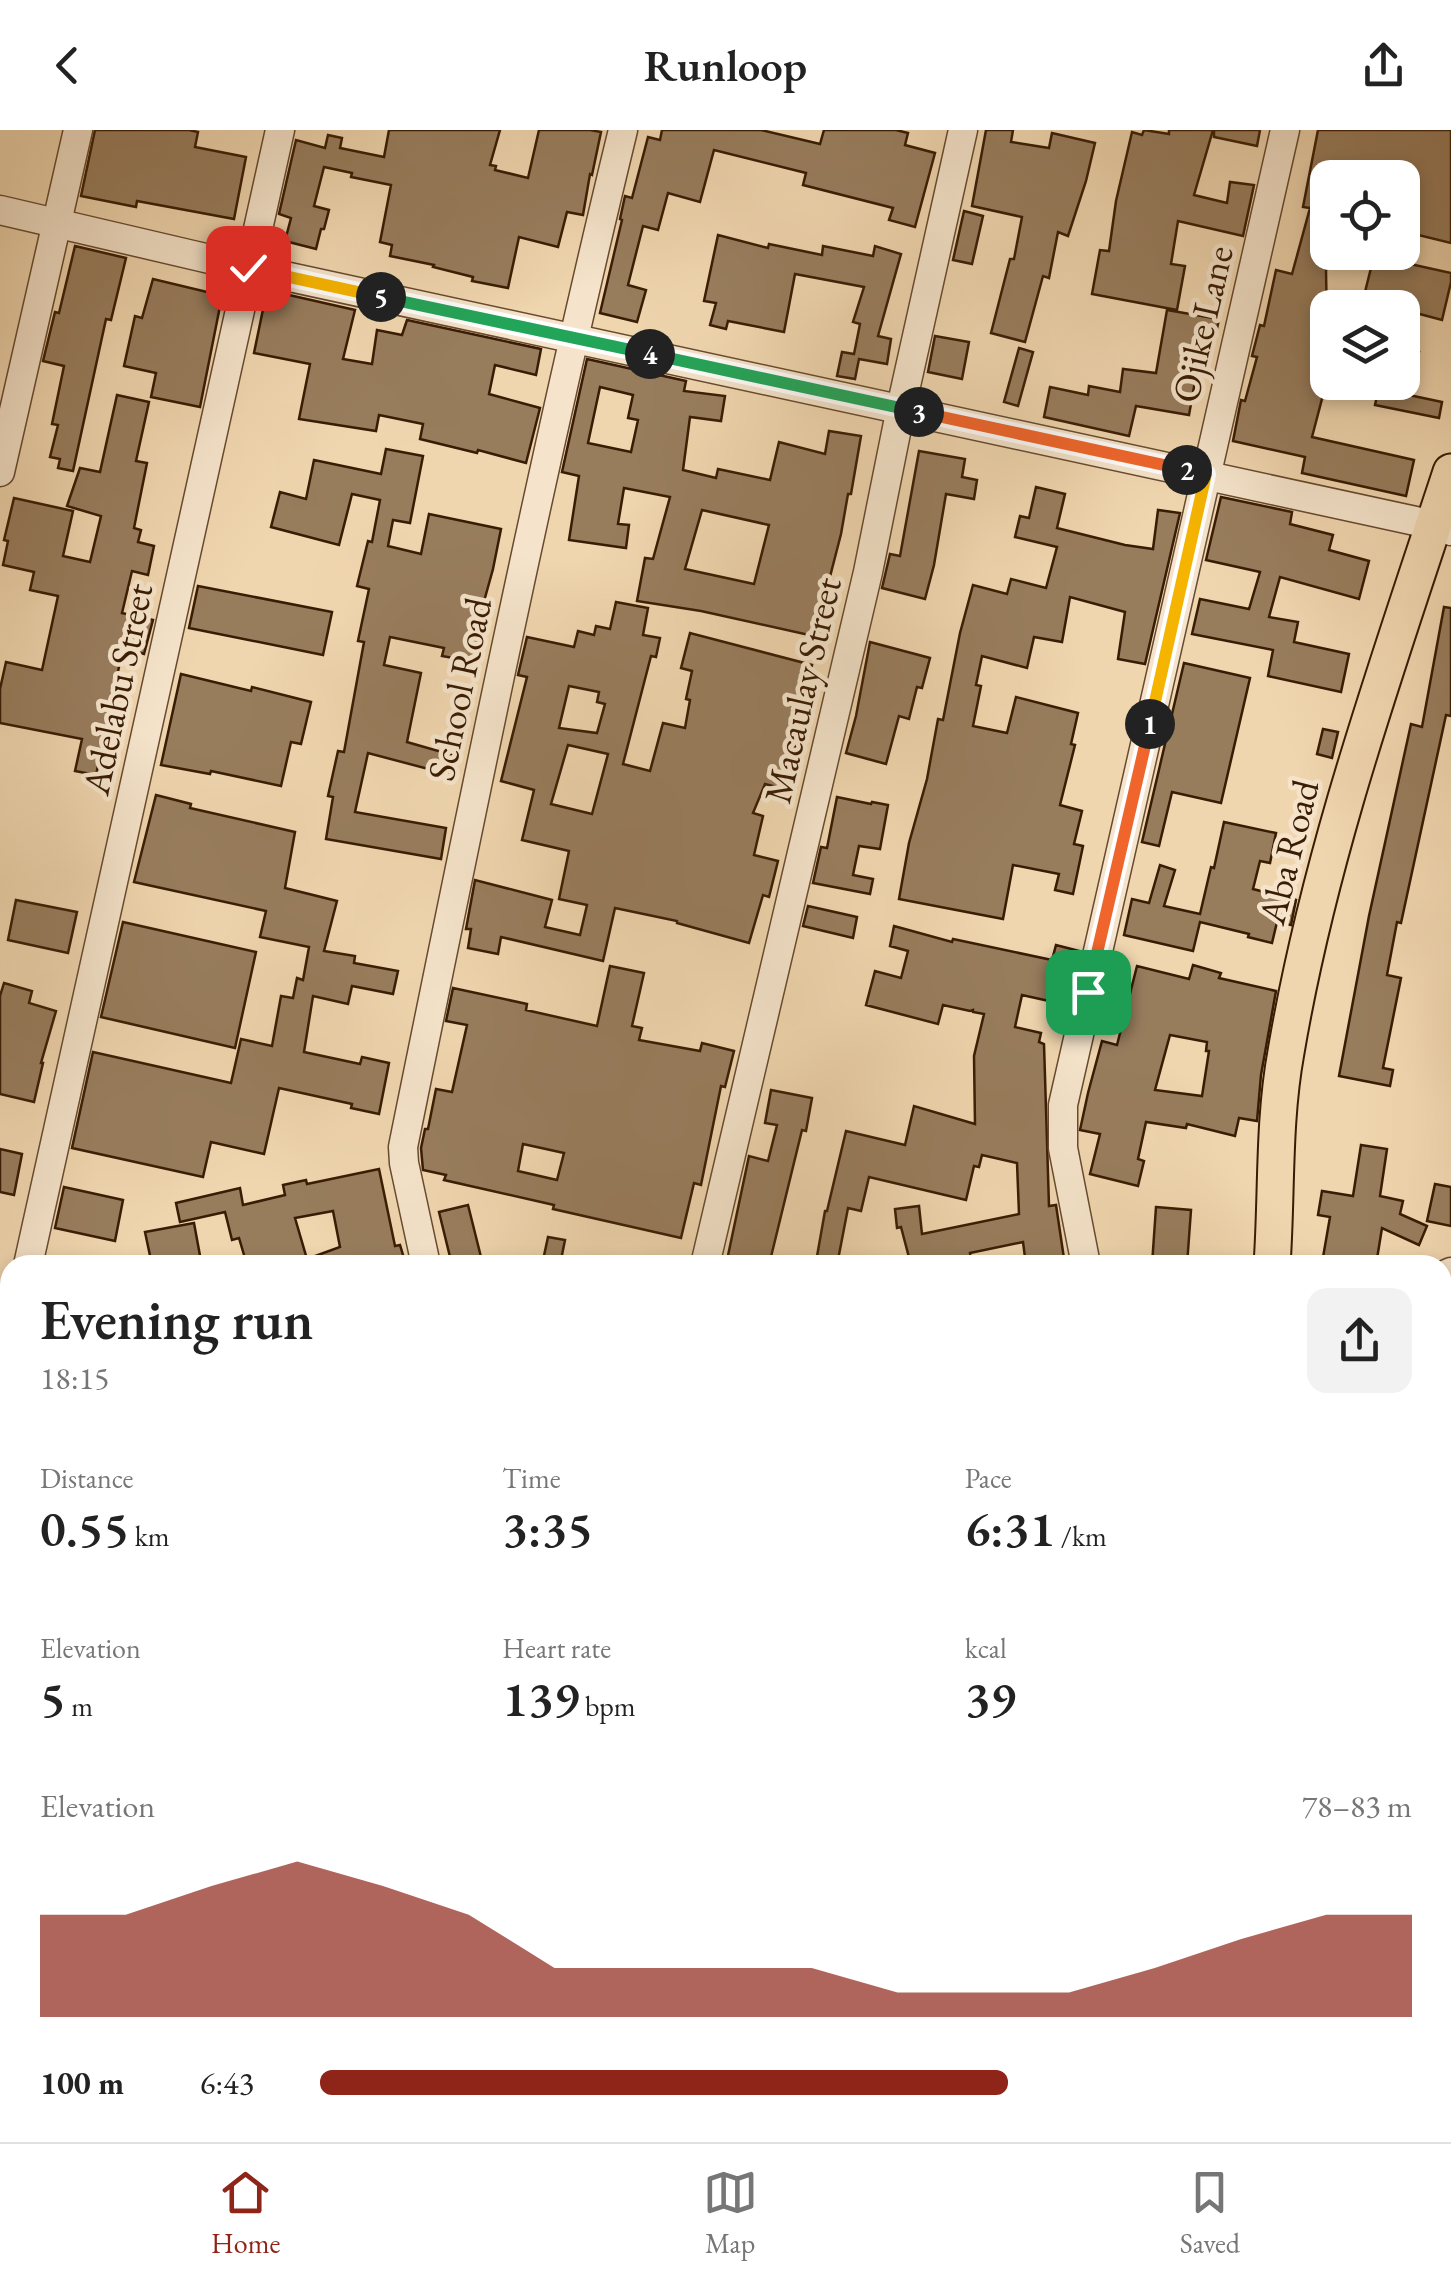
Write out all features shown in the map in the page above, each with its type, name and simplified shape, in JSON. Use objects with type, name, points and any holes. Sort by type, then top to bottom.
[{"type":"main road","name":"Aba Road","points":[[1296,1255],[1296,1127],[1305,1056],[1350,854],[1445,531],[1451,472]]},
{"type":"main road","name":"Aba Road","points":[[1272,1255],[1276,1126],[1286,1053],[1330,849],[1356,757],[1445,531]]},
{"type":"street","points":[[0,472],[78,130]]},
{"type":"street","name":"Adelabu Street","points":[[30,1255],[280,130]]},
{"type":"street","name":"School Road","points":[[424,1255],[404,1147],[572,338],[623,130]]},
{"type":"street","name":"Macaulay Street","points":[[707,1255],[868,572],[963,130]]},
{"type":"street","name":"Ojike Lane","points":[[1084,1255],[1063,1148],[1063,1105],[1285,130]]},
{"type":"street","points":[[0,210],[248,268],[1206,474],[1445,531]]},
{"type":"building","points":[[95,130],[189,130],[198,132],[195,147],[246,157],[234,219],[137,201],[136,207],[81,196]]},
{"type":"building","points":[[389,130],[500,130],[490,165],[496,166],[495,170],[528,178],[539,130],[601,132],[583,215],[567,212],[558,247],[519,237],[508,288],[390,256],[392,245],[380,242],[391,185],[324,167],[314,206],[329,210],[316,249],[285,241],[291,218],[279,214],[296,140],[325,148],[328,135],[342,138],[340,148],[384,157]]},
{"type":"building","points":[[662,130],[761,130],[820,144],[824,130],[896,130],[908,133],[905,145],[935,153],[915,227],[889,220],[893,208],[803,185],[806,173],[714,150],[700,202],[668,193],[658,230],[643,226],[628,285],[646,290],[637,322],[600,313],[625,196],[632,198],[648,137],[660,140]]},
{"type":"building","points":[[986,130],[1013,130],[1011,142],[1049,148],[1052,133],[1095,143],[1068,236],[1058,232],[1049,278],[1043,276],[1025,342],[991,333],[1010,259],[1014,259],[1022,217],[972,206]]},
{"type":"building","points":[[1144,130],[1169,134],[1169,130],[1213,130],[1194,195],[1227,203],[1230,182],[1254,185],[1243,236],[1178,221],[1171,264],[1185,266],[1177,310],[1092,294],[1100,250],[1109,251],[1132,132],[1142,135]]},
{"type":"building","points":[[1214,130],[1260,130],[1257,146],[1214,137]]},
{"type":"building","points":[[1318,130],[1451,130],[1451,243],[1420,235],[1420,160],[1312,160]]},
{"type":"building","points":[[1310,171],[1310,208],[1303,207]]},
{"type":"building","points":[[1310,208],[1310,270],[1326,270],[1326,290],[1310,290],[1310,400],[1322,400],[1312,437],[1414,460],[1406,496],[1302,473],[1305,457],[1233,441],[1276,270],[1292,274]]},
{"type":"building","points":[[964,211],[983,216],[972,264],[953,260]]},
{"type":"building","points":[[718,235],[768,248],[769,244],[822,255],[823,246],[873,256],[875,246],[901,254],[878,336],[891,339],[887,364],[859,359],[855,379],[837,376],[842,352],[854,354],[860,324],[853,322],[864,287],[795,274],[784,332],[728,321],[726,329],[710,325],[716,303],[704,301]]},
{"type":"building","points":[[75,246],[126,258],[111,320],[106,319],[73,471],[58,468],[60,459],[50,457],[58,425],[52,424],[64,366],[43,361]]},
{"type":"building","points":[[1420,266],[1451,273],[1442,320],[1420,314],[1420,290],[1366,290],[1370,270],[1420,270]]},
{"type":"building","points":[[210,278],[225,281],[200,407],[151,397],[156,373],[124,366],[135,316],[142,318],[153,279],[207,292]]},
{"type":"building","points":[[267,290],[355,310],[343,359],[372,364],[377,330],[402,335],[407,320],[541,349],[536,375],[495,365],[489,394],[540,408],[526,463],[420,439],[423,424],[379,415],[376,431],[299,419],[310,364],[254,353]]},
{"type":"building","points":[[1167,310],[1219,319],[1215,338],[1203,336],[1189,415],[1136,406],[1129,436],[1044,417],[1050,387],[1088,395],[1089,386],[1120,392],[1123,369],[1156,373]]},
{"type":"building","points":[[935,336],[969,342],[962,379],[928,372]]},
{"type":"building","points":[[1019,348],[1033,352],[1018,406],[1004,402]]},
{"type":"building","points":[[587,359],[686,381],[684,391],[725,396],[721,421],[690,417],[683,470],[716,478],[718,469],[770,480],[779,442],[825,454],[829,431],[861,436],[818,637],[637,601],[645,558],[653,559],[670,497],[624,488],[618,524],[629,525],[626,548],[569,540],[579,476],[562,472]],"holes":[[[600,387],[633,395],[628,418],[638,420],[631,452],[588,443]],[[702,510],[769,525],[754,584],[685,569]]]},
{"type":"building","points":[[117,395],[149,402],[136,461],[147,463],[134,528],[141,530],[138,542],[154,546],[148,575],[132,571],[122,613],[153,620],[144,654],[123,648],[96,775],[75,771],[82,739],[0,723],[0,689],[6,662],[42,670],[58,596],[30,590],[34,572],[3,565],[8,541],[4,540],[14,498],[73,511],[63,556],[90,562],[101,516],[67,506],[80,468],[100,472]]},
{"type":"building","points":[[1420,397],[1442,402],[1439,418],[1375,405],[1376,400]]},
{"type":"building","points":[[386,449],[423,456],[410,523],[393,520],[388,546],[421,554],[429,514],[501,529],[478,623],[483,624],[476,662],[442,656],[444,648],[390,637],[384,665],[421,673],[407,742],[456,756],[451,775],[368,753],[355,812],[446,828],[441,859],[326,839],[333,797],[328,796],[338,751],[344,752],[364,642],[358,641],[369,589],[357,586],[368,541],[372,542],[380,500],[352,494],[339,545],[271,527],[280,492],[306,499],[314,460],[381,474]]},
{"type":"building","points":[[919,451],[965,459],[962,477],[977,480],[974,499],[946,494],[925,599],[882,588],[890,554],[900,556]]},
{"type":"building","points":[[1036,487],[1065,494],[1057,528],[1125,545],[1153,549],[1158,510],[1180,513],[1145,664],[1118,659],[1125,612],[1070,597],[1062,642],[1034,637],[1027,668],[982,656],[973,726],[1007,733],[1016,697],[1078,713],[1071,744],[1075,745],[1060,805],[1082,811],[1074,844],[1083,846],[1073,894],[1055,890],[1059,874],[1013,865],[1003,919],[899,899],[938,719],[943,720],[973,585],[1007,594],[1011,579],[1046,588],[1057,547],[1015,537],[1020,516],[1029,518]]},
{"type":"building","points":[[1221,497],[1292,512],[1290,524],[1333,535],[1329,550],[1369,561],[1359,599],[1280,577],[1269,617],[1298,622],[1294,642],[1349,654],[1341,692],[1268,676],[1273,650],[1192,634],[1200,599],[1249,609],[1260,572],[1206,560]]},
{"type":"building","points":[[198,586],[332,612],[323,655],[189,628]]},
{"type":"building","points":[[616,602],[648,608],[643,635],[660,638],[656,657],[651,656],[623,764],[650,771],[663,723],[685,728],[692,671],[681,668],[690,633],[812,665],[784,789],[765,784],[753,813],[763,816],[754,855],[778,861],[769,897],[763,895],[749,943],[677,921],[615,908],[603,961],[501,937],[498,954],[468,948],[471,929],[466,929],[475,880],[552,900],[545,927],[580,935],[587,905],[559,899],[569,851],[522,840],[534,790],[501,781],[527,677],[518,675],[527,637],[574,647],[578,631],[594,635],[596,626],[610,629]],"holes":[[[569,686],[599,692],[597,702],[605,704],[597,733],[559,728]],[[568,745],[608,754],[592,814],[551,804]]]},
{"type":"building","points":[[1444,607],[1451,608],[1451,716],[1446,715],[1387,975],[1401,978],[1383,1068],[1393,1070],[1390,1086],[1339,1076],[1411,724],[1422,727]]},
{"type":"building","points":[[870,642],[930,658],[909,719],[899,716],[886,764],[846,753]]},
{"type":"building","points":[[1184,663],[1250,678],[1221,803],[1172,792],[1159,846],[1142,842]]},
{"type":"building","points":[[181,674],[311,702],[301,744],[291,742],[281,786],[161,765]]},
{"type":"building","points":[[1323,729],[1338,732],[1332,758],[1317,754]]},
{"type":"building","points":[[156,795],[191,804],[190,808],[295,832],[285,888],[337,901],[324,951],[355,956],[354,963],[398,971],[393,994],[352,986],[348,1004],[313,996],[304,1052],[360,1064],[362,1057],[389,1063],[379,1114],[279,1088],[264,1154],[211,1142],[203,1177],[72,1148],[93,1052],[231,1083],[241,1039],[272,1046],[281,996],[293,998],[297,978],[303,980],[309,947],[260,937],[266,911],[134,882]]},
{"type":"building","points":[[837,797],[888,805],[880,849],[859,846],[853,875],[873,879],[870,894],[813,883],[821,847],[827,848]]},
{"type":"building","points":[[1224,822],[1276,833],[1270,863],[1260,861],[1253,889],[1296,900],[1291,925],[1277,922],[1272,943],[1200,922],[1193,951],[1124,935],[1132,899],[1149,903],[1160,865],[1175,870],[1164,906],[1200,914]]},
{"type":"building","points":[[16,900],[77,912],[68,953],[8,940]]},
{"type":"building","points":[[808,906],[857,917],[853,938],[803,926]]},
{"type":"building","points":[[123,922],[256,952],[235,1048],[101,1017]]},
{"type":"building","points":[[894,926],[952,942],[953,939],[1052,960],[1056,945],[1079,951],[1067,1005],[1022,995],[1015,1027],[1041,1033],[1039,1042],[1044,1044],[1049,1206],[1056,1205],[1064,1255],[1025,1255],[1023,1242],[970,1255],[908,1255],[901,1227],[897,1228],[895,1209],[919,1206],[922,1234],[1019,1214],[1017,1163],[982,1155],[979,1167],[974,1166],[966,1200],[869,1177],[861,1211],[848,1208],[839,1255],[817,1255],[846,1131],[905,1145],[914,1106],[975,1124],[974,1056],[984,1014],[943,1005],[938,1024],[866,1005],[875,971],[901,978],[908,951],[890,946]]},
{"type":"building","points":[[1193,965],[1221,973],[1219,978],[1276,991],[1257,1121],[1239,1118],[1235,1136],[1187,1124],[1186,1128],[1146,1122],[1138,1159],[1144,1161],[1138,1186],[1090,1174],[1100,1134],[1080,1130],[1088,1093],[1102,1041],[1117,1045],[1137,966],[1189,979]],"holes":[[[1170,1035],[1207,1042],[1202,1096],[1155,1090]]]},
{"type":"building","points":[[610,966],[644,973],[632,1026],[642,1028],[639,1040],[700,1051],[702,1043],[734,1051],[725,1087],[721,1086],[701,1185],[694,1183],[681,1238],[553,1209],[554,1205],[444,1180],[446,1175],[423,1170],[421,1148],[436,1089],[452,1092],[467,1025],[446,1021],[453,988],[527,1004],[526,1010],[597,1026]],"holes":[[[523,1144],[564,1153],[557,1180],[518,1171]]]},
{"type":"building","points":[[4,983],[32,991],[29,1003],[56,1011],[34,1102],[0,1094],[0,996]]},
{"type":"building","points":[[771,1090],[812,1098],[771,1255],[728,1255],[749,1156],[768,1161],[777,1125],[765,1123]]},
{"type":"building","points":[[1361,1145],[1387,1149],[1380,1196],[1403,1201],[1400,1214],[1427,1226],[1419,1245],[1382,1228],[1378,1255],[1323,1255],[1330,1217],[1318,1215],[1322,1191],[1353,1196]]},
{"type":"building","points":[[0,1149],[22,1154],[14,1195],[0,1192]]},
{"type":"building","points":[[379,1169],[395,1246],[400,1245],[403,1255],[318,1255],[340,1247],[333,1211],[295,1218],[306,1255],[244,1255],[239,1238],[232,1240],[225,1212],[180,1222],[176,1203],[240,1188],[243,1205],[285,1195],[283,1185],[306,1180],[307,1184]]},
{"type":"building","points":[[1435,1184],[1451,1187],[1451,1226],[1427,1221]]},
{"type":"building","points":[[64,1187],[123,1200],[115,1241],[55,1228]]},
{"type":"building","points":[[468,1205],[480,1255],[450,1255],[439,1212]]},
{"type":"building","points":[[1156,1207],[1191,1210],[1188,1255],[1153,1255]]},
{"type":"building","points":[[194,1223],[200,1255],[150,1255],[145,1232]]},
{"type":"building","points":[[548,1237],[565,1240],[562,1255],[544,1255]]},
{"type":"route","points":[[248,268],[1206,474],[1088,992]]}]
